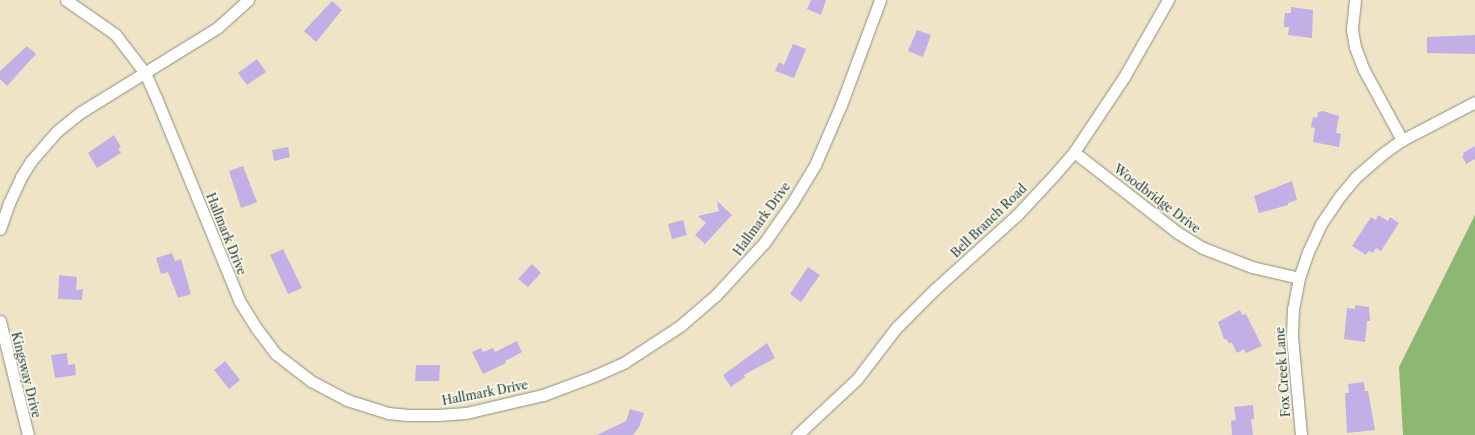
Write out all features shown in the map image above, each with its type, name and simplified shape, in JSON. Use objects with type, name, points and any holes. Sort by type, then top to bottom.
[{"type":"street","name":"Hallmark Drive","points":[[66,0],[115,34],[144,73],[157,100],[240,302],[257,329],[276,354],[295,370],[321,387],[368,408],[408,415],[466,413],[544,395],[625,362],[680,326],[716,295],[764,243],[792,203],[815,165],[841,105],[880,0]]},
{"type":"street","points":[[0,228],[21,177],[43,146],[56,132],[81,112],[217,28],[248,0]]},
{"type":"street","name":"Bell Branch Road","points":[[796,435],[857,379],[896,328],[935,289],[1017,215],[1074,152],[1124,77],[1168,0]]},
{"type":"street","points":[[1355,0],[1352,30],[1355,47],[1364,70],[1402,140]]},
{"type":"street","name":"Fox Creek Lane","points":[[1301,435],[1292,336],[1293,309],[1299,278],[1308,252],[1321,224],[1340,196],[1357,176],[1402,140],[1475,102]]},
{"type":"street","name":"Woodbridge Drive","points":[[1074,152],[1178,233],[1203,248],[1246,265],[1299,278]]},
{"type":"street","name":"Kingsway Drive","points":[[0,321],[28,435]]},
{"type":"green space","points":[[1475,215],[1475,435],[1403,435],[1399,367]]},
{"type":"building","points":[[811,0],[826,0],[821,15],[807,9]]},
{"type":"building","points":[[332,1],[342,10],[316,42],[304,31]]},
{"type":"building","points":[[1291,7],[1313,10],[1312,38],[1288,35],[1289,27],[1284,27],[1284,22],[1285,13],[1291,13]]},
{"type":"building","points":[[917,30],[931,35],[923,57],[908,51]]},
{"type":"building","points":[[1475,35],[1475,54],[1427,53],[1427,37]]},
{"type":"building","points":[[793,44],[806,49],[794,78],[775,71],[779,62],[784,65]]},
{"type":"building","points":[[27,46],[36,54],[7,86],[0,79],[0,71]]},
{"type":"building","points":[[257,59],[266,72],[247,85],[238,73]]},
{"type":"building","points":[[1323,111],[1339,116],[1336,133],[1341,134],[1339,147],[1313,142],[1315,128],[1311,127],[1313,117],[1317,118],[1318,112]]},
{"type":"building","points":[[114,135],[121,147],[118,149],[121,153],[97,168],[88,153]]},
{"type":"building","points":[[1475,146],[1475,159],[1466,164],[1462,156],[1464,155],[1463,153]]},
{"type":"building","points":[[288,147],[290,157],[274,161],[272,150]]},
{"type":"building","points":[[243,166],[257,202],[241,208],[229,171]]},
{"type":"building","points":[[1292,181],[1297,200],[1288,203],[1288,205],[1259,213],[1254,196]]},
{"type":"building","points":[[717,201],[732,215],[705,244],[695,235],[706,223],[698,216],[719,211]]},
{"type":"building","points":[[1378,215],[1388,221],[1390,217],[1399,223],[1381,251],[1376,248],[1373,253],[1369,251],[1366,255],[1352,246],[1371,217],[1376,220]]},
{"type":"building","points":[[683,220],[687,235],[672,239],[668,224]]},
{"type":"building","points":[[283,249],[302,288],[288,294],[270,255]]},
{"type":"building","points":[[172,253],[175,261],[181,259],[191,294],[178,298],[168,272],[161,274],[156,258]]},
{"type":"building","points":[[532,264],[541,273],[528,287],[518,279]]},
{"type":"building","points":[[808,267],[820,275],[801,302],[790,294]]},
{"type":"building","points":[[59,275],[77,277],[76,290],[83,289],[82,300],[58,299]]},
{"type":"building","points":[[1355,305],[1369,307],[1370,321],[1367,321],[1365,342],[1344,339],[1347,308],[1355,309]]},
{"type":"building","points":[[1240,310],[1242,315],[1246,314],[1262,346],[1246,353],[1244,349],[1237,353],[1232,343],[1229,343],[1226,339],[1224,339],[1218,322]]},
{"type":"building","points":[[517,341],[522,352],[505,361],[506,363],[483,374],[472,352],[481,348],[483,352],[493,348],[495,352]]},
{"type":"building","points":[[767,343],[775,358],[744,375],[745,377],[731,387],[723,375]]},
{"type":"building","points":[[67,353],[68,365],[75,364],[76,375],[55,378],[51,355]]},
{"type":"building","points":[[225,361],[240,380],[229,389],[214,370]]},
{"type":"building","points":[[416,365],[440,365],[439,381],[415,381]]},
{"type":"building","points":[[1364,382],[1365,391],[1368,391],[1375,430],[1347,433],[1345,393],[1349,393],[1348,384]]},
{"type":"building","points":[[1253,405],[1254,419],[1251,419],[1253,435],[1232,435],[1231,421],[1236,420],[1234,407]]},
{"type":"building","points":[[630,409],[644,413],[639,427],[633,435],[597,435],[626,421]]}]
